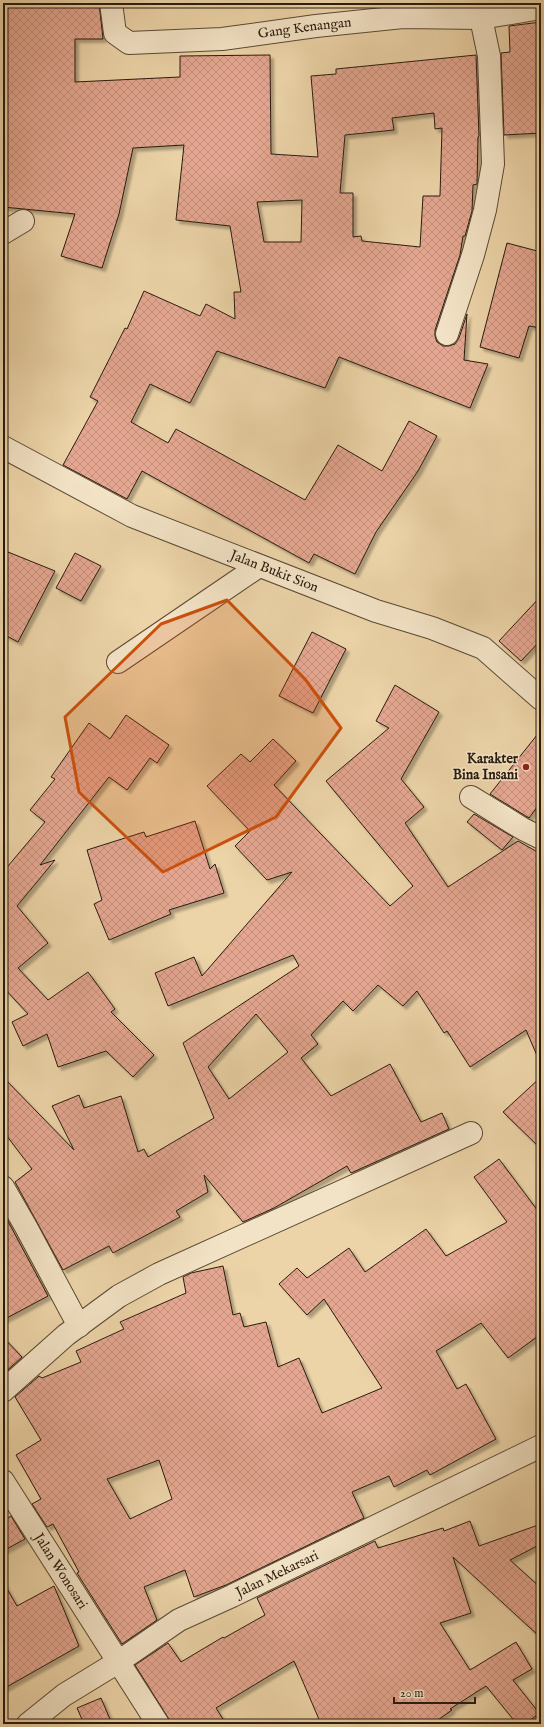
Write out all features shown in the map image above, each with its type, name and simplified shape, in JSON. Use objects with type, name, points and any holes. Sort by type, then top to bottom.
[{"type":"street","name":"Gang Kenangan","points":[[111,3],[115,33],[129,43],[222,39],[316,26],[403,17],[481,18],[541,8]]},
{"type":"street","points":[[447,334],[485,210],[493,164],[488,56],[481,18]]},
{"type":"street","points":[[3,233],[23,221]]},
{"type":"street","name":"Jalan Bukit Sion","points":[[3,447],[132,516],[376,611],[432,628],[483,648],[541,699]]},
{"type":"street","points":[[118,662],[259,566]]},
{"type":"street","points":[[471,797],[523,829],[541,838]]},
{"type":"street","points":[[3,1390],[78,1326],[119,1296],[159,1274],[471,1133]]},
{"type":"street","points":[[3,1187],[26,1227],[78,1326]]},
{"type":"street","name":"Jalan Mekarsari","points":[[28,1724],[64,1695],[118,1662],[179,1620],[240,1593],[541,1446]]},
{"type":"street","name":"Jalan Wonosari","points":[[3,1481],[158,1724]]},
{"type":"highlighted area","points":[[227,600],[305,679],[341,728],[276,817],[163,872],[79,792],[65,717],[161,624]]},
{"type":"building","points":[[3,3],[99,3],[103,39],[75,39],[75,82],[180,77],[180,56],[270,55],[271,154],[318,157],[311,76],[336,74],[336,69],[476,55],[479,136],[477,184],[473,185],[472,211],[465,236],[463,236],[460,255],[435,330],[435,336],[437,342],[443,346],[455,344],[459,338],[467,314],[464,360],[488,364],[470,408],[339,357],[325,388],[217,351],[190,403],[150,384],[131,422],[168,443],[176,429],[305,500],[338,445],[382,471],[409,421],[437,436],[418,471],[376,532],[355,574],[314,554],[309,563],[142,471],[127,499],[63,465],[98,401],[90,397],[125,328],[127,329],[144,291],[200,316],[206,304],[235,319],[234,292],[241,292],[230,226],[176,220],[184,145],[133,148],[119,214],[102,268],[61,256],[75,214],[3,207]],"holes":[[[434,113],[435,129],[442,128],[440,196],[423,196],[420,247],[362,241],[361,236],[353,237],[353,193],[340,193],[345,135],[394,130],[392,118]],[[302,200],[301,242],[264,242],[257,202]]]},
{"type":"building","points":[[541,22],[541,133],[504,135],[501,53],[510,52],[509,26]]},
{"type":"building","points":[[507,243],[541,252],[541,328],[529,326],[519,358],[480,347]]},
{"type":"building","points":[[3,550],[55,571],[18,642],[3,634]]},
{"type":"building","points":[[75,553],[101,566],[81,601],[56,588]]},
{"type":"building","points":[[541,596],[541,640],[521,661],[499,641]]},
{"type":"building","points":[[312,632],[346,649],[313,713],[279,696]]},
{"type":"building","points":[[395,685],[439,712],[401,779],[424,807],[405,823],[448,887],[518,841],[541,854],[541,1065],[526,1030],[470,1067],[447,1031],[444,1033],[417,991],[403,1006],[378,985],[353,1011],[343,1001],[311,1035],[318,1044],[301,1058],[331,1096],[390,1064],[421,1122],[442,1113],[449,1129],[351,1173],[347,1166],[274,1208],[243,1222],[204,1175],[208,1192],[176,1211],[180,1217],[113,1253],[109,1246],[63,1270],[15,1182],[32,1169],[3,1131],[3,1077],[74,1150],[52,1106],[79,1095],[84,1108],[121,1096],[138,1152],[144,1149],[148,1157],[214,1118],[183,1043],[299,966],[293,955],[168,1006],[155,973],[194,957],[202,976],[292,872],[267,880],[235,846],[250,831],[207,786],[241,754],[250,762],[273,739],[296,761],[274,785],[390,906],[413,886],[326,781],[389,728],[376,721]],"holes":[[[256,1014],[288,1052],[229,1099],[208,1067]]]},
{"type":"building","points":[[126,715],[169,745],[157,763],[150,758],[127,790],[109,777],[40,865],[55,860],[17,906],[48,943],[18,968],[48,1000],[88,972],[115,1009],[111,1012],[154,1055],[133,1077],[106,1051],[58,1067],[47,1034],[23,1046],[12,1022],[28,1014],[3,987],[3,872],[45,822],[30,810],[55,779],[51,777],[89,723],[110,739]]},
{"type":"building","name":"Karakter Bina Insani","points":[[541,730],[541,802],[529,818],[490,794]]},
{"type":"building","points":[[474,814],[513,837],[502,850],[467,822]]},
{"type":"building","points":[[195,821],[210,869],[215,864],[224,893],[169,910],[171,914],[109,940],[94,904],[102,900],[87,850],[144,832],[146,837]]},
{"type":"building","points":[[541,1077],[541,1149],[503,1112]]},
{"type":"building","points":[[499,1159],[541,1215],[541,1334],[508,1358],[481,1323],[436,1351],[457,1389],[466,1384],[496,1439],[430,1475],[427,1470],[394,1487],[389,1476],[352,1492],[364,1518],[226,1585],[194,1597],[185,1570],[144,1587],[157,1620],[122,1644],[77,1573],[79,1572],[53,1524],[47,1527],[32,1504],[41,1499],[16,1455],[41,1440],[15,1397],[39,1376],[42,1378],[81,1362],[76,1351],[124,1329],[120,1322],[186,1293],[183,1277],[191,1273],[223,1266],[233,1315],[240,1313],[244,1327],[266,1322],[278,1367],[299,1358],[322,1413],[382,1388],[324,1299],[307,1315],[279,1284],[297,1268],[307,1278],[349,1248],[365,1272],[426,1229],[446,1256],[507,1222],[474,1177]],"holes":[[[159,1460],[172,1499],[130,1519],[107,1479]]]},
{"type":"building","points":[[3,1212],[48,1296],[3,1320]]},
{"type":"building","points":[[3,1337],[22,1357],[3,1374]]},
{"type":"building","points":[[11,1516],[25,1539],[3,1551],[3,1521]]},
{"type":"building","points":[[470,1521],[479,1546],[541,1524],[541,1544],[510,1560],[541,1588],[541,1638],[453,1557],[471,1613],[440,1623],[470,1670],[516,1642],[532,1669],[513,1680],[539,1713],[526,1724],[517,1724],[486,1686],[450,1709],[452,1710],[432,1724],[321,1724],[294,1661],[216,1708],[226,1724],[172,1724],[135,1665],[168,1643],[181,1662],[223,1637],[224,1638],[265,1615],[257,1598],[375,1541],[378,1548],[443,1528],[444,1531]]},
{"type":"building","points":[[3,1582],[17,1606],[54,1586],[79,1646],[3,1689]]},
{"type":"building","points":[[101,1698],[112,1724],[84,1724],[77,1708]]},
{"type":"place","name":"Karakter Bina Insani","points":[[526,767]]}]
